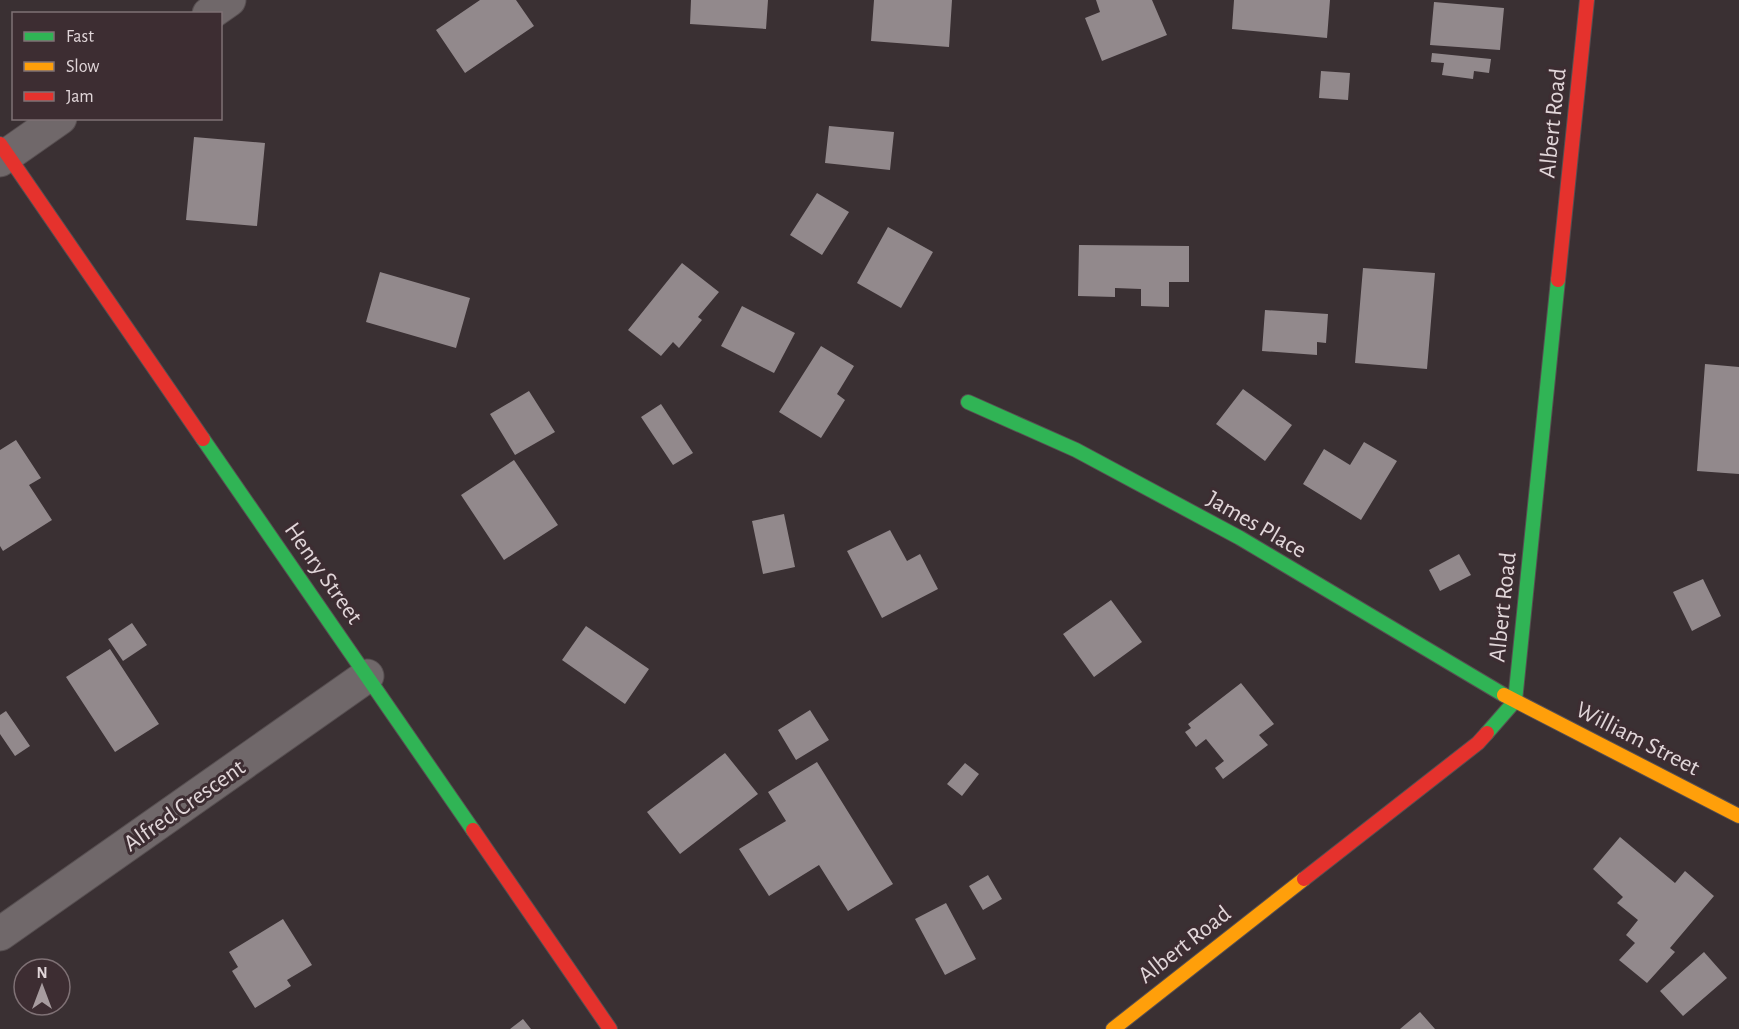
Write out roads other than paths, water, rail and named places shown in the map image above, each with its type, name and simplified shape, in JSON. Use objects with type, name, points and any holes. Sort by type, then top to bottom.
[{"type":"street","points":[[212,12],[229,0]]},
{"type":"street","name":"Albert Road","points":[[1113,1029],[1478,743],[1515,701],[1587,0]]},
{"type":"street","points":[[3,153],[57,120]]},
{"type":"street","name":"Henry Street","points":[[3,153],[610,1029]]},
{"type":"street","name":"James Place","points":[[968,402],[1076,450],[1240,538],[1515,701]]},
{"type":"street","name":"Alfred Crescent","points":[[0,934],[367,676]]},
{"type":"street","name":"William Street","points":[[1515,701],[1739,816]]}]
